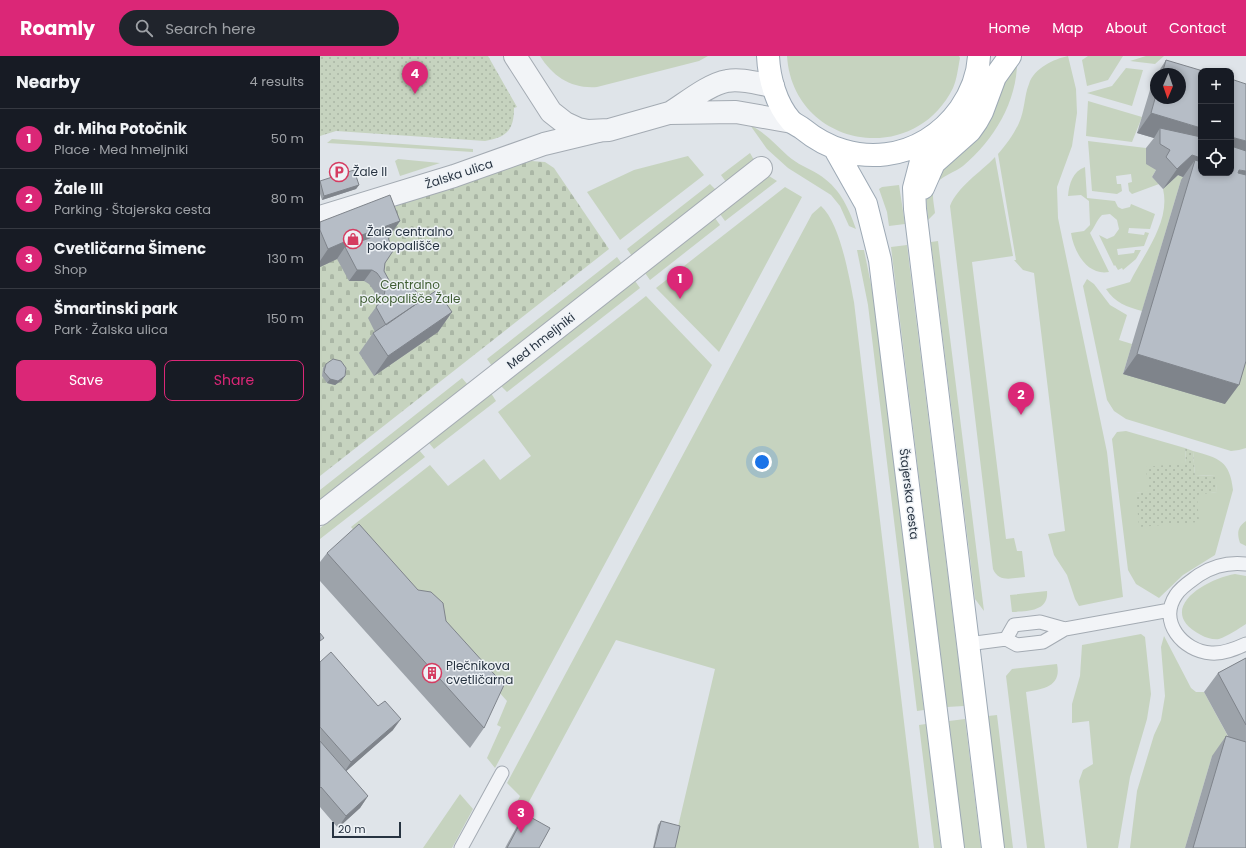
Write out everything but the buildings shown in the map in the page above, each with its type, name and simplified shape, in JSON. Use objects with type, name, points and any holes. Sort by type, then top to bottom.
[{"type":"main road","points":[[768,56],[770,76],[781,106],[792,122],[820,142],[835,149],[861,154],[880,155],[898,152],[926,142],[944,129],[964,104],[975,82],[979,56]]},
{"type":"main road","points":[[915,209],[934,163],[970,131],[982,112],[995,77],[1010,56]]},
{"type":"main road","points":[[926,142],[914,188],[915,209],[993,848]]},
{"type":"main road","name":"Štajerska cesta","points":[[835,149],[866,204],[880,260],[953,848]]},
{"type":"street","points":[[514,56],[554,116],[571,127],[588,131],[598,131]]},
{"type":"street","points":[[669,113],[714,85],[726,81],[738,80],[774,86]]},
{"type":"street","points":[[669,113],[736,112],[792,122]]},
{"type":"street","name":"Žalska ulica","points":[[320,217],[454,176],[544,144],[669,113]]},
{"type":"street","name":"Med hmeljniki","points":[[320,514],[762,168]]},
{"type":"lane","points":[[1246,564],[1225,564],[1205,572],[1179,591],[1172,602],[1170,610],[1173,629],[1186,646],[1195,650],[1212,653],[1223,652],[1246,644]]},
{"type":"lane","points":[[968,644],[1006,639],[1017,645],[1043,642],[1065,629],[1170,610]]},
{"type":"lane","points":[[1006,639],[1014,625],[1040,622],[1065,629]]},
{"type":"lane","points":[[462,848],[502,773]]},
{"type":"green space","points":[[320,56],[488,56],[517,107],[514,108],[513,122],[511,127],[504,135],[485,141],[336,131],[320,136]]},
{"type":"green space","points":[[540,56],[708,56],[699,61],[597,87],[588,87],[571,84],[557,76]]},
{"type":"green space","points":[[787,56],[959,56],[960,58],[953,88],[935,114],[911,130],[884,137],[857,136],[832,127],[810,111],[794,87]]},
{"type":"green space","points":[[1017,56],[1017,72],[1014,88],[1003,117],[995,131],[975,155],[963,166],[937,182],[933,195],[935,213],[928,220],[926,197],[941,170],[967,149],[988,124],[998,102],[1004,82]]},
{"type":"green space","points":[[1068,56],[1076,89],[1077,113],[1072,146],[1057,187],[1058,218],[1107,452],[1123,597],[1079,606],[1075,599],[1067,575],[1054,555],[1048,534],[1065,531],[1034,273],[1023,270],[1014,260],[1016,260],[998,154],[1010,139],[1019,123],[1027,89],[1035,73],[1045,65],[1057,59]]},
{"type":"green space","points":[[1088,56],[1123,56],[1108,80],[1087,86],[1082,60]]},
{"type":"green space","points":[[1146,56],[1164,56],[1155,64],[1130,61]]},
{"type":"green space","points":[[1126,68],[1143,70],[1132,106],[1087,93],[1112,86]]},
{"type":"green space","points":[[1088,101],[1142,117],[1132,142],[1086,136]]},
{"type":"green space","points":[[750,125],[766,135],[791,159],[818,174],[832,185],[846,205],[856,229],[849,226],[840,206],[831,195],[788,168],[767,149]]},
{"type":"green space","points":[[332,139],[473,149],[473,152],[327,143]]},
{"type":"green space","points":[[1088,141],[1146,148],[1156,170],[1152,177],[1159,184],[1132,194],[1129,191],[1128,183],[1132,182],[1131,174],[1116,176],[1117,184],[1121,184],[1122,191],[1117,194],[1092,191]]},
{"type":"green space","points":[[750,153],[754,160],[726,182],[721,175]]},
{"type":"green space","points":[[688,156],[704,175],[620,240],[587,192],[634,170]]},
{"type":"green space","points":[[995,157],[1013,256],[972,262],[1006,539],[1014,538],[1017,551],[1022,551],[1025,577],[1011,579],[1002,578],[993,569],[950,206],[958,192]]},
{"type":"green space","points":[[398,159],[440,163],[400,176],[395,161]]},
{"type":"green space","name":"Centralno pokopališče Žale","points":[[531,161],[545,162],[554,168],[609,249],[320,476],[320,226]]},
{"type":"green space","points":[[1085,167],[1087,198],[1115,201],[1118,207],[1122,209],[1130,207],[1131,204],[1155,214],[1150,229],[1129,228],[1128,233],[1144,235],[1145,232],[1149,233],[1144,246],[1117,249],[1118,255],[1134,253],[1135,250],[1141,250],[1136,259],[1123,270],[1122,268],[1118,270],[1115,265],[1114,266],[1099,235],[1107,239],[1114,236],[1119,229],[1117,220],[1110,214],[1102,215],[1090,233],[1109,272],[1101,272],[1089,267],[1083,262],[1075,248],[1071,233],[1084,231],[1090,225],[1089,201],[1081,195],[1068,196],[1072,178],[1077,172]]},
{"type":"green space","points":[[1178,175],[1193,180],[1181,180],[1142,311],[1131,308],[1113,298],[1106,289],[1130,282],[1160,226],[1163,214],[1163,189]]},
{"type":"green space","points":[[769,176],[777,181],[725,221],[720,214]]},
{"type":"green space","points":[[710,184],[716,190],[632,256],[627,249]]},
{"type":"green space","points":[[899,185],[905,224],[889,226],[887,212],[879,189],[882,187]]},
{"type":"green space","points":[[785,187],[802,197],[719,352],[656,288]]},
{"type":"green space","points":[[821,206],[828,214],[843,251],[854,302],[919,848],[673,848],[715,669],[616,640],[524,811],[515,806],[520,796],[507,783],[812,214]]},
{"type":"green space","points":[[715,218],[720,225],[650,280],[645,273]]},
{"type":"green space","points":[[938,241],[984,611],[975,599],[931,242]]},
{"type":"green space","points":[[907,245],[964,706],[947,707],[891,247]]},
{"type":"green space","points":[[857,250],[864,250],[873,294],[924,710],[917,711],[868,305]]},
{"type":"green space","points":[[617,257],[622,264],[492,366],[487,359]]},
{"type":"green space","points":[[1087,279],[1094,284],[1110,305],[1127,315],[1119,340],[1132,344],[1123,374],[1246,334],[1246,448],[1231,451],[1126,419],[1114,411],[1107,400],[1083,286]]},
{"type":"green space","points":[[635,281],[640,288],[507,392],[501,386]]},
{"type":"green space","points":[[646,296],[712,365],[495,768],[487,758],[501,727],[497,725],[507,701],[351,527],[430,465],[448,486],[484,459],[500,480],[531,456],[498,412]]},
{"type":"green space","points":[[462,378],[468,385],[320,501],[320,490]]},
{"type":"green space","points":[[491,393],[496,401],[434,449],[429,443]]},
{"type":"green space","points":[[1126,431],[1185,448],[1186,463],[1148,492],[1136,493],[1197,494],[1217,492],[1215,475],[1195,476],[1193,451],[1210,456],[1222,462],[1229,473],[1233,490],[1215,555],[1183,575],[1159,598],[1136,584],[1128,570],[1112,439],[1117,432]]},
{"type":"green space","points":[[1185,448],[1193,451],[1195,476],[1216,475],[1217,492],[1197,495],[1199,522],[1139,527],[1136,493],[1148,491],[1146,467],[1186,463]]},
{"type":"green space","points":[[419,450],[425,457],[320,539],[320,528]]},
{"type":"green space","points":[[1246,521],[1246,546],[1240,543],[1238,534],[1239,528]]},
{"type":"green space","points":[[1235,574],[1246,576],[1246,624],[1219,639],[1201,635],[1188,625],[1182,616],[1183,606],[1189,597],[1210,582]]},
{"type":"green space","points":[[1047,591],[1047,598],[1041,607],[1012,612],[1010,595]]},
{"type":"green space","points":[[1141,634],[1145,637],[1151,694],[1147,719],[1130,777],[1118,848],[1087,848],[1079,781],[1083,770],[1093,764],[1089,721],[1072,723],[1072,704],[1080,676],[1082,645]]},
{"type":"green space","points":[[1164,636],[1191,688],[1196,692],[1204,692],[1237,753],[1212,756],[1185,848],[1130,848],[1137,791],[1154,735],[1161,720],[1165,696],[1161,647]]},
{"type":"green space","points":[[1057,664],[1057,678],[1054,682],[1044,688],[1026,692],[1045,848],[1027,848],[1006,676],[1012,669]]},
{"type":"green space","points":[[997,715],[1013,848],[1004,848],[988,716]]},
{"type":"green space","points":[[965,719],[981,848],[964,848],[949,721]]},
{"type":"green space","points":[[926,724],[941,848],[934,848],[919,725]]},
{"type":"green space","points":[[460,794],[473,809],[452,848],[423,848]]},
{"type":"place","name":"Šmartinski park","points":[[415,94]]},
{"type":"place","name":"Žale II","points":[[339,172]]},
{"type":"place","name":"Žale centralno pokopališče","points":[[353,239]]},
{"type":"place","name":"dr. Miha Potočnik","points":[[680,299]]},
{"type":"place","name":"Žale III","points":[[1021,415]]},
{"type":"place","name":"Plečnikova cvetličarna","points":[[432,673]]},
{"type":"place","name":"Cvetličarna Šimenc","points":[[521,833]]}]
